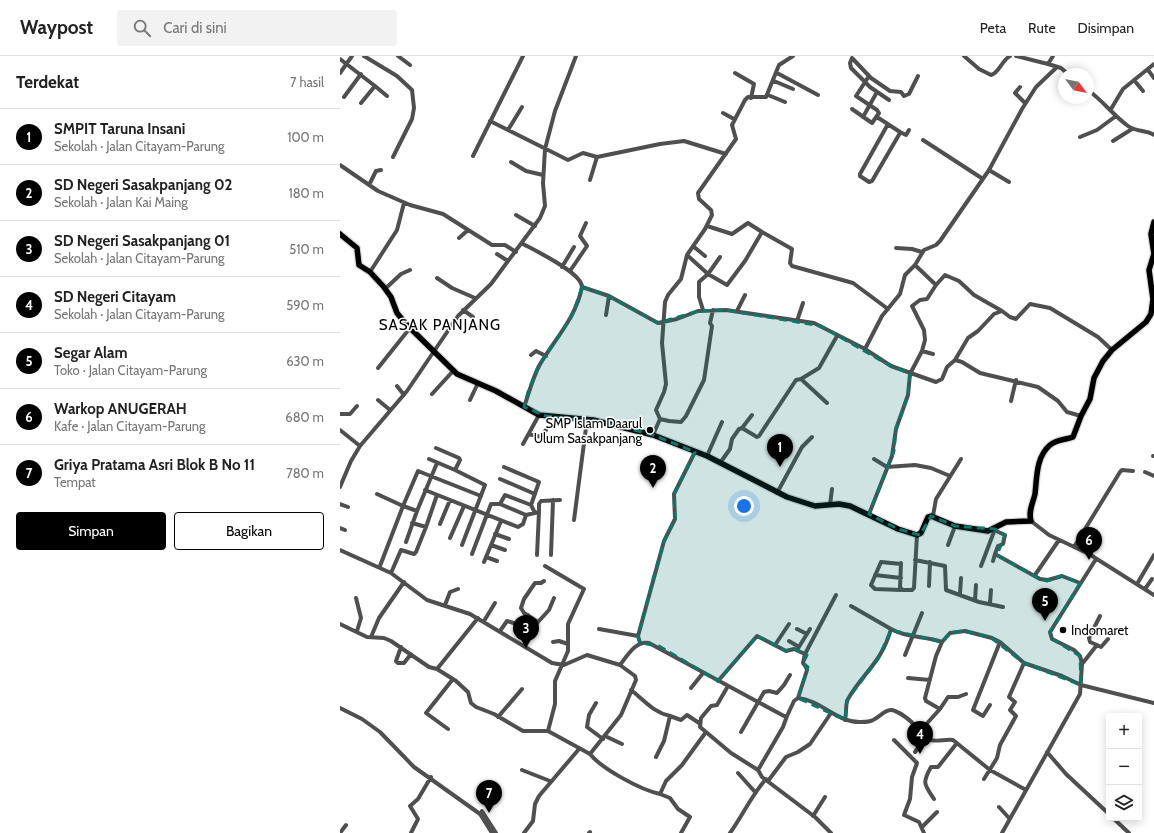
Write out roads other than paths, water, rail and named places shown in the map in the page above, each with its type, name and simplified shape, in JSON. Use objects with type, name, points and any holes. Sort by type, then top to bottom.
[{"type":"main road","points":[[340,234],[357,248],[359,264],[370,272],[385,288],[396,313],[459,375],[478,383],[539,415],[587,420],[653,435],[707,456],[778,493],[810,505],[847,505],[869,514],[898,529],[917,535],[921,533],[928,517],[933,516],[955,526],[988,531],[1006,522],[1031,521],[1030,510],[1034,496],[1036,473],[1043,454],[1055,441],[1073,438],[1080,416],[1090,399],[1096,373],[1112,350],[1140,329],[1150,317],[1153,304],[1149,270],[1154,251],[1151,234],[1154,222]]},
{"type":"street","points":[[340,73],[352,56]]},
{"type":"street","points":[[364,56],[397,76],[412,90],[414,108],[412,119],[393,157]]},
{"type":"street","points":[[398,56],[410,65]]},
{"type":"street","points":[[473,156],[523,56]]},
{"type":"street","points":[[340,488],[351,461],[360,446],[404,395],[433,350],[463,310],[491,284],[523,244],[543,213],[545,206],[543,175],[545,149],[555,111],[576,56]]},
{"type":"street","points":[[653,435],[660,419],[656,410],[666,384],[662,348],[662,322],[666,298],[683,276],[687,255],[707,226],[712,213],[699,199],[698,193],[726,154],[736,137],[731,128],[734,119],[745,100],[751,98],[764,98],[768,94],[781,63],[793,56]]},
{"type":"street","points":[[964,56],[979,69],[991,75],[995,74],[1001,64],[1010,56]]},
{"type":"street","points":[[1016,56],[1057,66],[1060,68]]},
{"type":"street","points":[[1048,64],[1053,56]]},
{"type":"street","points":[[852,57],[869,76],[890,91],[900,92],[904,96],[909,94],[918,76]]},
{"type":"street","points":[[852,57],[850,66],[864,82],[889,100]]},
{"type":"street","points":[[340,59],[361,74],[387,96]]},
{"type":"street","points":[[1111,110],[1120,92],[1154,64]]},
{"type":"street","points":[[865,349],[888,309],[900,294],[905,275],[915,265],[926,248],[938,243],[989,170],[1038,84],[1049,76],[1057,66]]},
{"type":"street","points":[[1148,70],[1154,78]]},
{"type":"street","points":[[735,73],[754,84],[751,98]]},
{"type":"street","points":[[777,73],[818,95]]},
{"type":"street","points":[[344,96],[361,74]]},
{"type":"street","points":[[852,109],[872,123],[877,117],[878,111],[870,104],[856,96],[869,76]]},
{"type":"street","points":[[1134,80],[1143,91]]},
{"type":"street","points":[[774,81],[793,89]]},
{"type":"street","points":[[361,103],[375,86]]},
{"type":"street","points":[[1020,87],[1015,93],[1026,103]]},
{"type":"street","points":[[863,117],[877,92]]},
{"type":"street","points":[[768,94],[785,102]]},
{"type":"street","points":[[1094,95],[1132,129],[1137,132],[1148,132],[1154,135]]},
{"type":"street","points":[[508,130],[522,107]]},
{"type":"street","points":[[723,113],[734,119]]},
{"type":"street","points":[[1080,137],[1097,130],[1116,116]]},
{"type":"street","points":[[877,117],[906,135],[909,130]]},
{"type":"street","points":[[490,121],[568,160],[585,153],[597,157],[660,144],[684,141],[726,154]]},
{"type":"street","points":[[888,124],[860,174],[860,176],[869,182],[872,181],[900,132]]},
{"type":"street","points":[[1113,141],[1132,129]]},
{"type":"street","points":[[923,140],[983,179]]},
{"type":"street","points":[[590,180],[597,157]]},
{"type":"street","points":[[511,162],[526,171],[543,175]]},
{"type":"street","points":[[340,165],[369,185],[404,203],[443,214],[494,246],[505,246],[516,252]]},
{"type":"street","points":[[369,185],[376,171],[381,170]]},
{"type":"street","points":[[989,170],[1009,182]]},
{"type":"street","points":[[370,272],[397,230],[404,203]]},
{"type":"street","points":[[516,215],[535,226]]},
{"type":"street","points":[[570,271],[587,246],[580,236],[586,223]]},
{"type":"street","points":[[707,226],[732,234],[748,223],[792,249],[790,263],[792,266],[853,283],[888,309]]},
{"type":"street","points":[[459,238],[468,230]]},
{"type":"street","points":[[687,255],[708,274],[726,284],[729,284],[762,232]]},
{"type":"street","points":[[523,244],[570,271],[581,281],[582,287],[566,327],[530,383],[524,407]]},
{"type":"street","points":[[562,267],[574,246]]},
{"type":"street","points":[[693,246],[705,256]]},
{"type":"street","points":[[896,248],[912,249],[922,252]]},
{"type":"street","points":[[497,254],[508,261]]},
{"type":"street","points":[[703,310],[699,297],[699,282],[708,274],[720,257]]},
{"type":"street","points":[[915,265],[936,285]]},
{"type":"street","points":[[385,288],[401,274],[410,270]]},
{"type":"street","points":[[869,514],[894,451],[896,429],[908,395],[910,374],[922,351],[925,334],[912,306],[920,300],[927,299],[945,275],[959,281],[974,295],[1010,317],[1016,319],[1030,304],[1044,306],[1098,337],[1112,350]]},
{"type":"street","points":[[437,278],[452,288],[475,298]]},
{"type":"street","points":[[582,287],[609,296],[650,320],[658,323],[677,319],[703,310],[737,311],[814,323],[865,349],[882,361],[931,382],[939,381],[950,363],[955,360],[968,338],[978,331],[994,314],[1002,311]]},
{"type":"street","points":[[737,311],[745,295]]},
{"type":"street","points":[[606,315],[609,296]]},
{"type":"street","points":[[796,321],[803,303]]},
{"type":"street","points":[[463,310],[473,317]]},
{"type":"street","points":[[660,419],[681,422],[691,408],[706,371],[712,326],[710,323],[712,310]]},
{"type":"street","points":[[378,368],[410,328]]},
{"type":"street","points":[[742,428],[758,436],[793,382],[802,379],[819,368],[838,336]]},
{"type":"street","points":[[532,355],[536,350],[546,356]]},
{"type":"street","points":[[922,351],[933,354]]},
{"type":"street","points":[[955,360],[962,362],[980,373],[1016,380],[1038,387],[1058,401],[1067,412],[1080,416]]},
{"type":"street","points":[[432,394],[454,370]]},
{"type":"street","points":[[802,379],[827,403]]},
{"type":"street","points":[[1011,400],[1016,380]]},
{"type":"street","points":[[470,400],[478,383]]},
{"type":"street","points":[[397,386],[404,395]]},
{"type":"street","points":[[378,400],[390,410]]},
{"type":"street","points":[[340,414],[350,414],[357,406]]},
{"type":"street","points":[[523,444],[539,415]]},
{"type":"street","points":[[720,463],[730,449],[736,431],[742,428],[752,415]]},
{"type":"street","points":[[574,520],[587,420]]},
{"type":"street","points":[[707,456],[722,422]]},
{"type":"street","points":[[340,430],[360,446]]},
{"type":"street","points":[[529,434],[541,438],[546,430]]},
{"type":"street","points":[[778,493],[802,447],[812,437]]},
{"type":"street","points":[[436,448],[459,458],[460,460],[455,470]]},
{"type":"street","points":[[640,644],[638,636],[664,541],[675,519],[674,494],[695,452]]},
{"type":"street","points":[[429,459],[485,484],[462,545]]},
{"type":"street","points":[[874,459],[887,467],[915,465],[931,468],[950,476]]},
{"type":"street","points":[[933,516],[936,499],[961,459]]},
{"type":"street","points":[[406,542],[425,490],[437,463]]},
{"type":"street","points":[[504,468],[539,482],[531,505],[532,514],[538,527],[537,555]]},
{"type":"street","points":[[1074,547],[1120,472],[1122,470],[1133,471]]},
{"type":"street","points":[[380,566],[416,473],[420,472],[481,496]]},
{"type":"street","points":[[1146,472],[1154,476]]},
{"type":"street","points":[[500,479],[535,494]]},
{"type":"street","points":[[830,505],[832,489]]},
{"type":"street","points":[[425,490],[518,527],[523,524],[532,514],[541,501],[560,500]]},
{"type":"street","points":[[377,494],[417,511]]},
{"type":"street","points":[[391,573],[401,550],[414,554],[416,552],[437,495]]},
{"type":"street","points":[[500,504],[505,495],[531,505]]},
{"type":"street","points":[[440,524],[450,500]]},
{"type":"street","points":[[551,555],[553,500]]},
{"type":"street","points":[[340,504],[348,507]]},
{"type":"street","points":[[472,554],[491,504],[500,504],[532,514]]},
{"type":"street","points":[[450,538],[464,506]]},
{"type":"street","points":[[484,562],[501,520]]},
{"type":"street","points":[[1031,521],[1043,532],[1096,559],[1154,595]]},
{"type":"street","points":[[412,524],[426,527]]},
{"type":"street","points":[[948,545],[955,526]]},
{"type":"street","points":[[340,528],[345,530]]},
{"type":"street","points":[[981,566],[994,529],[1006,535],[1003,544],[998,546],[993,561]]},
{"type":"street","points":[[495,534],[509,538]]},
{"type":"street","points":[[901,590],[901,564],[882,561],[871,585],[873,588],[901,590],[914,589],[917,535]]},
{"type":"street","points":[[1034,575],[1059,540]]},
{"type":"street","points":[[491,545],[505,550]]},
{"type":"street","points":[[340,550],[380,566],[404,582],[425,599],[467,612],[484,621],[552,663],[561,665],[587,655],[620,665],[636,677],[621,715],[590,754]]},
{"type":"street","points":[[995,554],[1034,575],[1048,580],[1065,576],[1080,583]]},
{"type":"street","points":[[1137,584],[1154,555]]},
{"type":"street","points":[[486,557],[497,561]]},
{"type":"street","points":[[1002,833],[1077,701],[1081,685],[1082,664],[1078,653],[1052,639],[1050,632],[1096,559]]},
{"type":"street","points":[[915,560],[945,566],[945,589],[974,600],[1003,607]]},
{"type":"street","points":[[929,586],[930,562]]},
{"type":"street","points":[[545,566],[584,589],[569,618],[567,628],[568,654],[561,665],[554,684],[555,704],[548,731]]},
{"type":"street","points":[[875,574],[901,578]]},
{"type":"street","points":[[960,594],[961,578]]},
{"type":"street","points":[[1145,589],[1152,579]]},
{"type":"street","points":[[538,622],[523,611],[522,604],[535,583],[541,583],[544,581]]},
{"type":"street","points":[[372,637],[379,618],[404,582]]},
{"type":"street","points":[[974,600],[976,585]]},
{"type":"street","points":[[445,605],[450,592],[458,589]]},
{"type":"street","points":[[990,603],[991,590]]},
{"type":"street","points":[[758,770],[783,728],[786,716],[794,701],[798,698],[807,670],[803,663],[805,654],[836,595]]},
{"type":"street","points":[[356,598],[361,618],[356,631]]},
{"type":"street","points":[[524,646],[538,622],[549,610],[554,598]]},
{"type":"street","points":[[484,621],[495,603]]},
{"type":"street","points":[[851,606],[891,630],[901,634],[942,642]]},
{"type":"street","points":[[905,655],[922,613]]},
{"type":"street","points":[[500,631],[507,621],[517,624],[528,615]]},
{"type":"street","points":[[1100,616],[1089,638],[1090,642],[1102,647],[1108,639]]},
{"type":"street","points":[[437,669],[478,618]]},
{"type":"street","points":[[340,624],[372,637],[387,638],[429,667],[437,669],[453,679],[468,692],[470,701],[473,705],[498,716],[523,731],[548,731],[590,754],[599,764],[626,780],[670,798],[677,807],[690,817],[680,833]]},
{"type":"street","points":[[775,645],[789,624]]},
{"type":"street","points":[[599,629],[638,636]]},
{"type":"street","points":[[797,629],[807,634]]},
{"type":"street","points":[[718,681],[757,636],[786,651],[798,649],[810,629]]},
{"type":"street","points":[[845,720],[847,713],[847,700],[878,659],[891,630]]},
{"type":"street","points":[[940,709],[925,700],[936,656],[942,642],[950,634],[962,631],[990,637],[1000,642],[1024,662],[1062,676],[1081,685],[1154,703]]},
{"type":"street","points":[[553,642],[559,641],[568,644]]},
{"type":"street","points":[[789,641],[805,654]]},
{"type":"street","points":[[620,665],[630,651],[646,642],[658,646],[703,673],[786,716]]},
{"type":"street","points":[[990,705],[983,716],[973,710],[1000,642]]},
{"type":"street","points":[[1082,664],[1096,645]]},
{"type":"street","points":[[401,647],[396,661],[398,663],[404,663],[412,654]]},
{"type":"street","points":[[984,779],[997,758],[1000,745],[1016,716],[1010,710],[1015,702],[1009,697],[1024,662]]},
{"type":"street","points":[[691,688],[703,673]]},
{"type":"street","points":[[742,732],[766,691],[777,693],[790,675]]},
{"type":"street","points":[[908,678],[930,680]]},
{"type":"street","points":[[448,729],[426,712],[453,679]]},
{"type":"street","points":[[699,723],[701,718],[711,706],[717,705],[728,686]]},
{"type":"street","points":[[498,716],[522,689]]},
{"type":"street","points":[[631,690],[644,700],[651,709],[681,720],[687,715],[699,723],[700,728],[736,756],[758,770],[767,780],[814,816],[832,833]]},
{"type":"street","points":[[920,731],[940,709],[948,697],[958,697],[966,694]]},
{"type":"street","points":[[798,698],[811,702],[845,720],[861,722],[872,721],[888,711],[893,710],[905,717],[926,736],[934,741],[945,739],[957,743],[990,770],[1026,790]]},
{"type":"street","points":[[596,703],[588,716],[587,727],[604,738],[622,744]]},
{"type":"street","points":[[340,708],[362,719],[380,732],[410,764],[431,777],[449,794],[480,814],[492,833]]},
{"type":"street","points":[[730,833],[743,816],[747,804],[755,792],[786,757],[798,752],[810,744],[830,713]]},
{"type":"street","points":[[656,757],[664,741],[670,716]]},
{"type":"street","points":[[660,794],[666,781],[682,765],[706,732]]},
{"type":"street","points":[[915,752],[926,736]]},
{"type":"street","points":[[894,740],[917,763],[912,777],[910,799],[904,815],[907,818],[916,820],[922,831],[937,812]]},
{"type":"street","points":[[934,799],[925,784],[924,779],[931,767],[938,767],[957,743]]},
{"type":"street","points":[[524,833],[533,821],[535,802],[550,781],[579,749]]},
{"type":"street","points":[[1047,752],[1066,774],[1106,811]]},
{"type":"street","points":[[522,770],[550,781]]},
{"type":"street","points":[[738,773],[755,792]]},
{"type":"street","points":[[411,833],[418,819],[410,806],[418,799],[431,777]]},
{"type":"street","points":[[814,816],[825,797]]},
{"type":"street","points":[[999,807],[1010,818]]},
{"type":"street","points":[[482,811],[496,833]]},
{"type":"street","points":[[1116,821],[1129,833]]},
{"type":"street","points":[[340,833],[346,825]]},
{"type":"place","name":"SMP Islam Daarul Ulum Sasakpanjang","points":[[650,430]]},
{"type":"place","name":"SMPIT Taruna Insani","points":[[780,467]]},
{"type":"place","name":"SD Negeri Sasakpanjang 02","points":[[653,488]]},
{"type":"place","name":"Warkop ANUGERAH","points":[[1089,560]]},
{"type":"place","name":"Segar Alam","points":[[1045,621]]},
{"type":"place","name":"Indomaret","points":[[1063,630]]},
{"type":"place","name":"SD Negeri Sasakpanjang 01","points":[[526,648]]},
{"type":"place","name":"SD Negeri Citayam","points":[[920,754]]},
{"type":"place","name":"Griya Pratama Asri Blok B No 11","points":[[489,813]]},
{"type":"district","name":"SASAK PANJANG","points":[[440,325]]}]
